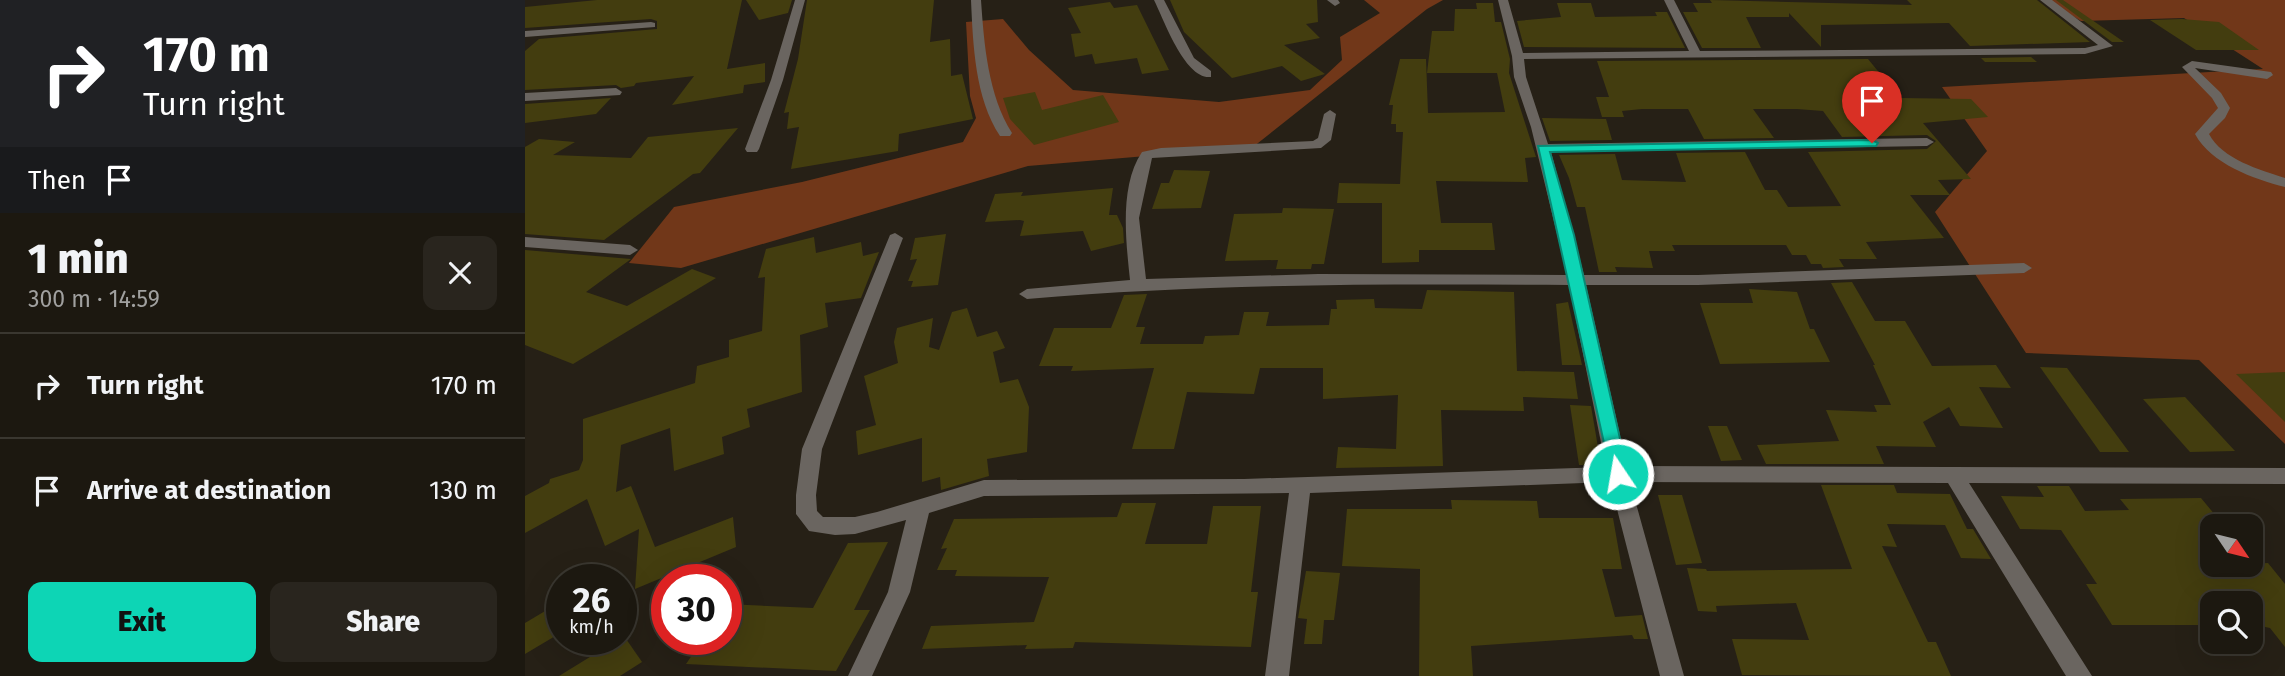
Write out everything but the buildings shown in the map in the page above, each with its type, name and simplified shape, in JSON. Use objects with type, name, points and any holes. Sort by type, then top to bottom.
[{"type":"street","points":[[752,149],[777,80],[800,0]]},
{"type":"street","points":[[975,0],[987,85],[997,121],[1005,133]]},
{"type":"street","points":[[1159,0],[1189,60],[1207,74]]},
{"type":"street","points":[[1503,0],[1518,56],[1520,77],[1577,281],[1618,474],[1672,676]]},
{"type":"street","points":[[1669,0],[1695,52]]},
{"type":"street","points":[[1518,56],[1695,52],[2085,51],[2107,46],[2045,0]]},
{"type":"street","points":[[525,34],[651,25]]},
{"type":"street","points":[[2267,75],[2239,74],[2206,64],[2192,64],[2188,67],[2219,99],[2224,108],[2219,119],[2211,122],[2202,134],[2204,140],[2221,155],[2285,183]]},
{"type":"street","points":[[525,97],[616,92]]},
{"type":"street","points":[[1137,284],[1132,218],[1144,158],[1161,152],[1316,145],[1324,140],[1331,114]]},
{"type":"street","points":[[1542,148],[1927,142]]},
{"type":"street","points":[[895,238],[812,449],[806,495],[807,514],[811,522],[825,527],[872,521],[957,493],[984,488],[1300,486],[1618,474],[2285,476]]},
{"type":"street","points":[[525,242],[630,250]]},
{"type":"street","points":[[1027,294],[1137,284],[1318,279],[1577,281],[2024,268]]},
{"type":"street","points":[[1953,474],[2080,676]]},
{"type":"street","points":[[1277,676],[1300,486]]},
{"type":"street","points":[[860,676],[899,592],[920,507]]},
{"type":"shaded area","points":[[1364,0],[1443,0],[1427,9],[1253,147],[1028,166],[681,268],[629,263],[674,207],[802,182],[963,142],[976,118],[970,96],[966,22],[1003,19],[1029,50],[1073,90],[1219,102],[1310,90],[1342,60],[1340,37],[1380,13]]},
{"type":"shaded area","points":[[2045,0],[2285,0],[2285,444],[2199,360],[2026,353],[1935,212],[1987,151],[1942,87],[2263,69],[2184,18],[2081,21]]},
{"type":"route","points":[[1618,474],[1567,235],[1542,148],[1872,143]]}]
